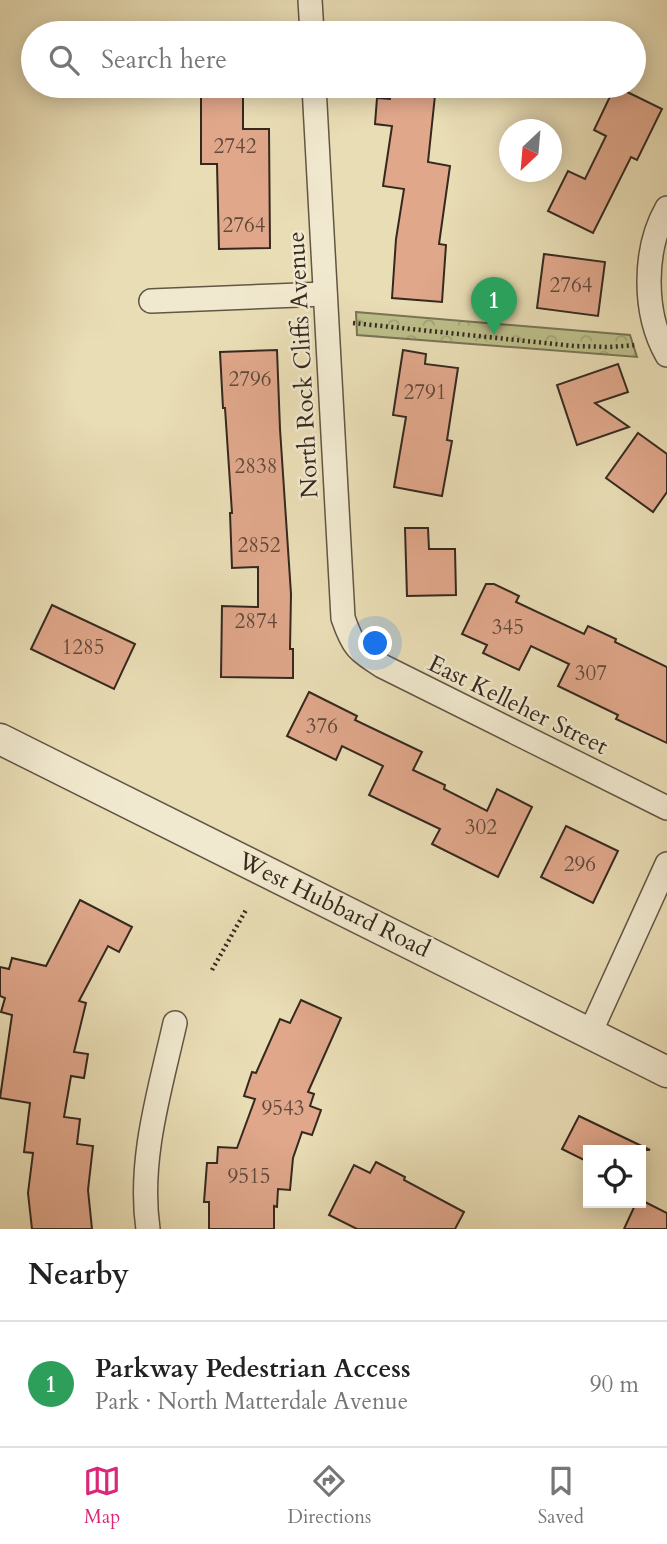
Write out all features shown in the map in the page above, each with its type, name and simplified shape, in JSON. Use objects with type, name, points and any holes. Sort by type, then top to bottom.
[{"type":"street","points":[[310,0],[311,21]]},
{"type":"street","name":"North Rock Cliffs Avenue","points":[[315,98],[343,618],[351,640]]},
{"type":"street","points":[[654,347],[649,295],[651,254],[667,208]]},
{"type":"street","points":[[151,301],[325,294]]},
{"type":"street","name":"East Kelleher Street","points":[[351,640],[365,655],[382,666],[667,808]]},
{"type":"street","name":"West Hubbard Road","points":[[0,739],[667,1072]]},
{"type":"street","points":[[590,1033],[667,864]]},
{"type":"street","points":[[148,1229],[147,1175],[150,1131],[175,1023]]},
{"type":"path","points":[[352,323],[574,346],[654,347]]},
{"type":"path","points":[[212,970],[246,910]]},
{"type":"green space","points":[[356,312],[630,335],[637,357],[357,335]]},
{"type":"building","points":[[201,98],[243,98],[243,129],[269,129],[270,248],[219,249],[217,164],[201,164]]},
{"type":"building","points":[[377,98],[435,98],[428,162],[450,166],[439,244],[446,245],[442,302],[392,298],[396,239],[404,189],[383,186],[392,126],[375,124]]},
{"type":"building","points":[[609,98],[640,98],[662,109],[637,160],[631,157],[593,233],[548,211],[568,171],[585,179],[606,136],[594,130]]},
{"type":"building","points":[[544,254],[605,262],[598,316],[537,308]]},
{"type":"building","points":[[277,350],[293,678],[221,677],[222,606],[258,607],[258,567],[232,568],[232,513],[220,352]]},
{"type":"building","points":[[403,350],[426,354],[425,364],[458,368],[447,440],[452,441],[442,496],[394,487],[406,417],[393,415]]},
{"type":"building","points":[[618,364],[628,392],[595,403],[629,427],[577,445],[557,385]]},
{"type":"building","points":[[638,433],[667,454],[667,492],[653,512],[606,478]]},
{"type":"building","points":[[405,528],[428,528],[429,549],[455,549],[456,595],[407,596]]},
{"type":"building","points":[[486,584],[494,584],[519,596],[516,602],[584,634],[588,626],[667,667],[667,743],[616,719],[618,715],[558,686],[569,664],[531,646],[519,670],[483,653],[487,645],[462,634]]},
{"type":"building","points":[[52,605],[135,644],[114,689],[31,649]]},
{"type":"building","points":[[309,692],[357,716],[355,720],[422,752],[413,770],[445,785],[444,789],[487,811],[497,789],[532,807],[498,877],[432,844],[440,829],[369,795],[383,766],[342,746],[336,760],[287,736]]},
{"type":"building","points":[[566,826],[618,851],[593,903],[541,877]]},
{"type":"building","points":[[80,900],[132,927],[119,952],[108,946],[79,1001],[86,1003],[74,1052],[88,1054],[84,1078],[71,1076],[64,1117],[80,1119],[77,1144],[93,1146],[88,1190],[92,1229],[32,1229],[28,1193],[33,1153],[24,1152],[30,1103],[0,1098],[12,1015],[1,1012],[5,998],[0,996],[0,967],[9,969],[12,958],[46,966]]},
{"type":"building","points":[[301,1000],[341,1018],[308,1092],[314,1094],[310,1106],[321,1110],[312,1135],[302,1132],[293,1158],[290,1190],[278,1189],[277,1207],[274,1206],[274,1229],[209,1229],[209,1202],[204,1202],[207,1163],[217,1163],[218,1147],[237,1148],[255,1099],[244,1096],[252,1072],[256,1073],[280,1019],[290,1023]]},
{"type":"building","points":[[579,1116],[640,1145],[583,1145],[583,1160],[562,1149]]},
{"type":"building","points":[[376,1162],[464,1212],[455,1229],[357,1229],[329,1215],[354,1165],[370,1173]]},
{"type":"building","points":[[646,1202],[667,1213],[667,1229],[624,1229],[634,1208],[646,1208]]},
{"type":"place","name":"Parkway Pedestrian Access","points":[[494,335]]}]
